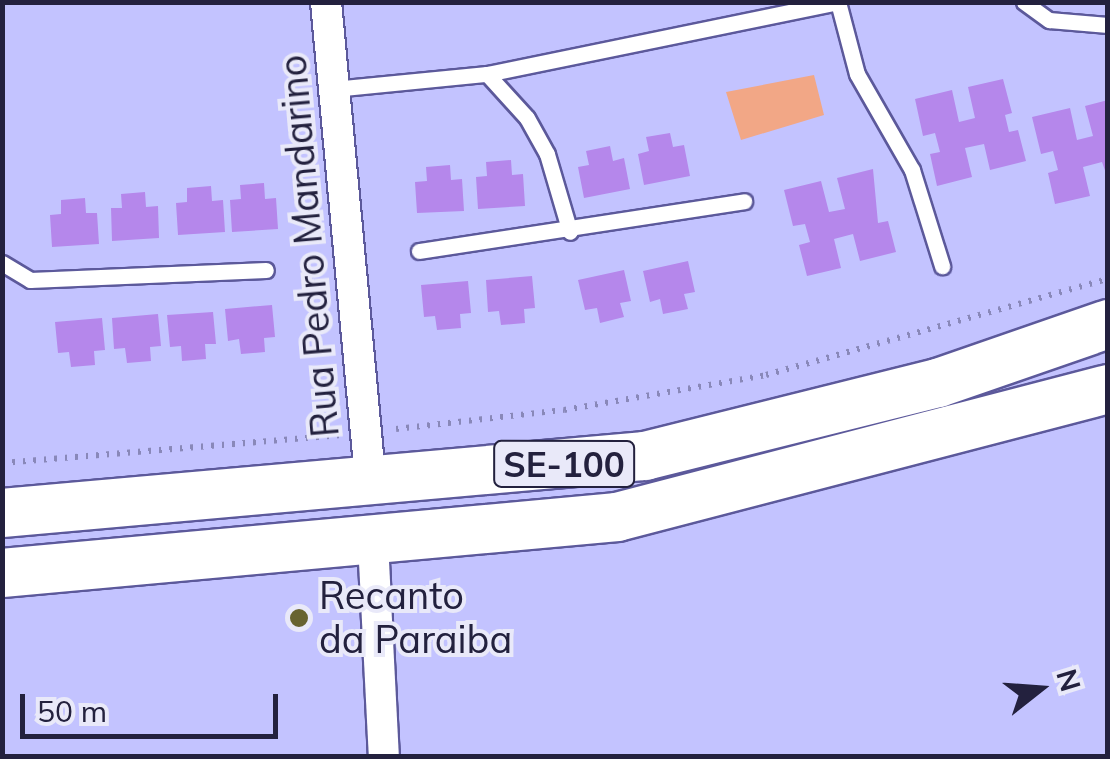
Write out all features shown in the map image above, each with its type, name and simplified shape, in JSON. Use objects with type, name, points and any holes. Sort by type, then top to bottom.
[{"type":"main road","name":"SE-100","points":[[2,513],[645,456],[938,383],[1108,324]]},
{"type":"main road","name":"SE-100","points":[[2,572],[373,542],[616,516],[1108,389]]},
{"type":"main road","points":[[616,516],[625,486],[645,456]]},
{"type":"street","name":"Rua Pedro Mandarino","points":[[326,2],[371,483]]},
{"type":"street","points":[[373,542],[384,756]]},
{"type":"lane","points":[[1024,2],[1049,20],[1108,25]]},
{"type":"lane","points":[[333,89],[488,74],[838,3],[858,74],[912,170],[942,266]]},
{"type":"lane","points":[[488,74],[519,107],[546,154],[570,232]]},
{"type":"lane","points":[[419,251],[570,232],[744,201]]},
{"type":"lane","points":[[2,263],[30,280],[266,270]]},
{"type":"path","points":[[2,464],[367,433],[564,410],[766,374],[1108,279]]},
{"type":"shaded area","points":[[814,75],[824,115],[741,140],[726,92]]},
{"type":"building","points":[[1003,79],[1012,113],[1005,115],[1009,132],[1018,130],[1026,161],[990,170],[984,144],[965,148],[972,177],[937,186],[930,154],[940,152],[935,133],[923,136],[915,99],[952,90],[959,122],[975,118],[968,87]]},
{"type":"building","points":[[1108,100],[1108,179],[1102,162],[1083,167],[1090,196],[1055,204],[1048,173],[1058,170],[1053,151],[1041,154],[1032,117],[1070,108],[1077,140],[1093,136],[1085,106]]},
{"type":"building","points":[[670,133],[673,147],[684,145],[690,176],[644,185],[638,154],[649,151],[646,137]]},
{"type":"building","points":[[610,146],[613,161],[624,158],[630,189],[584,198],[578,167],[589,165],[586,151]]},
{"type":"building","points":[[511,160],[512,175],[523,174],[525,206],[478,209],[476,177],[487,176],[486,162]]},
{"type":"building","points":[[450,165],[451,180],[462,179],[464,211],[417,213],[415,182],[427,181],[426,167]]},
{"type":"building","points":[[873,169],[878,223],[888,221],[896,252],[860,261],[853,234],[834,239],[841,268],[807,276],[799,245],[810,242],[805,224],[793,226],[784,190],[821,181],[829,212],[845,209],[837,178]]},
{"type":"building","points":[[264,183],[265,199],[276,198],[278,229],[232,232],[230,200],[241,199],[240,185]]},
{"type":"building","points":[[211,186],[212,201],[223,200],[225,232],[178,235],[176,203],[187,202],[187,188]]},
{"type":"building","points":[[145,192],[146,207],[158,206],[159,238],[112,241],[111,208],[122,208],[121,194]]},
{"type":"building","points":[[85,198],[86,213],[97,213],[99,244],[52,247],[50,215],[61,214],[61,200]]},
{"type":"building","points":[[688,261],[695,292],[684,294],[688,309],[663,314],[660,299],[650,302],[643,271]]},
{"type":"building","points":[[624,270],[631,301],[620,303],[624,317],[600,323],[597,308],[585,310],[578,280]]},
{"type":"building","points":[[532,276],[535,308],[524,309],[525,323],[501,325],[499,311],[488,312],[486,280]]},
{"type":"building","points":[[468,281],[471,313],[460,314],[461,328],[437,330],[435,316],[424,317],[421,285]]},
{"type":"building","points":[[272,305],[275,337],[264,338],[265,352],[241,354],[239,339],[228,341],[225,309]]},
{"type":"building","points":[[213,312],[216,344],[205,344],[206,359],[182,361],[181,346],[170,347],[167,315]]},
{"type":"building","points":[[158,314],[161,346],[150,347],[151,361],[127,363],[125,348],[114,349],[112,318]]},
{"type":"building","points":[[102,318],[105,350],[94,351],[95,365],[71,367],[69,352],[58,353],[55,322]]},
{"type":"place","name":"Recanto da Paraiba","points":[[299,618]]}]
